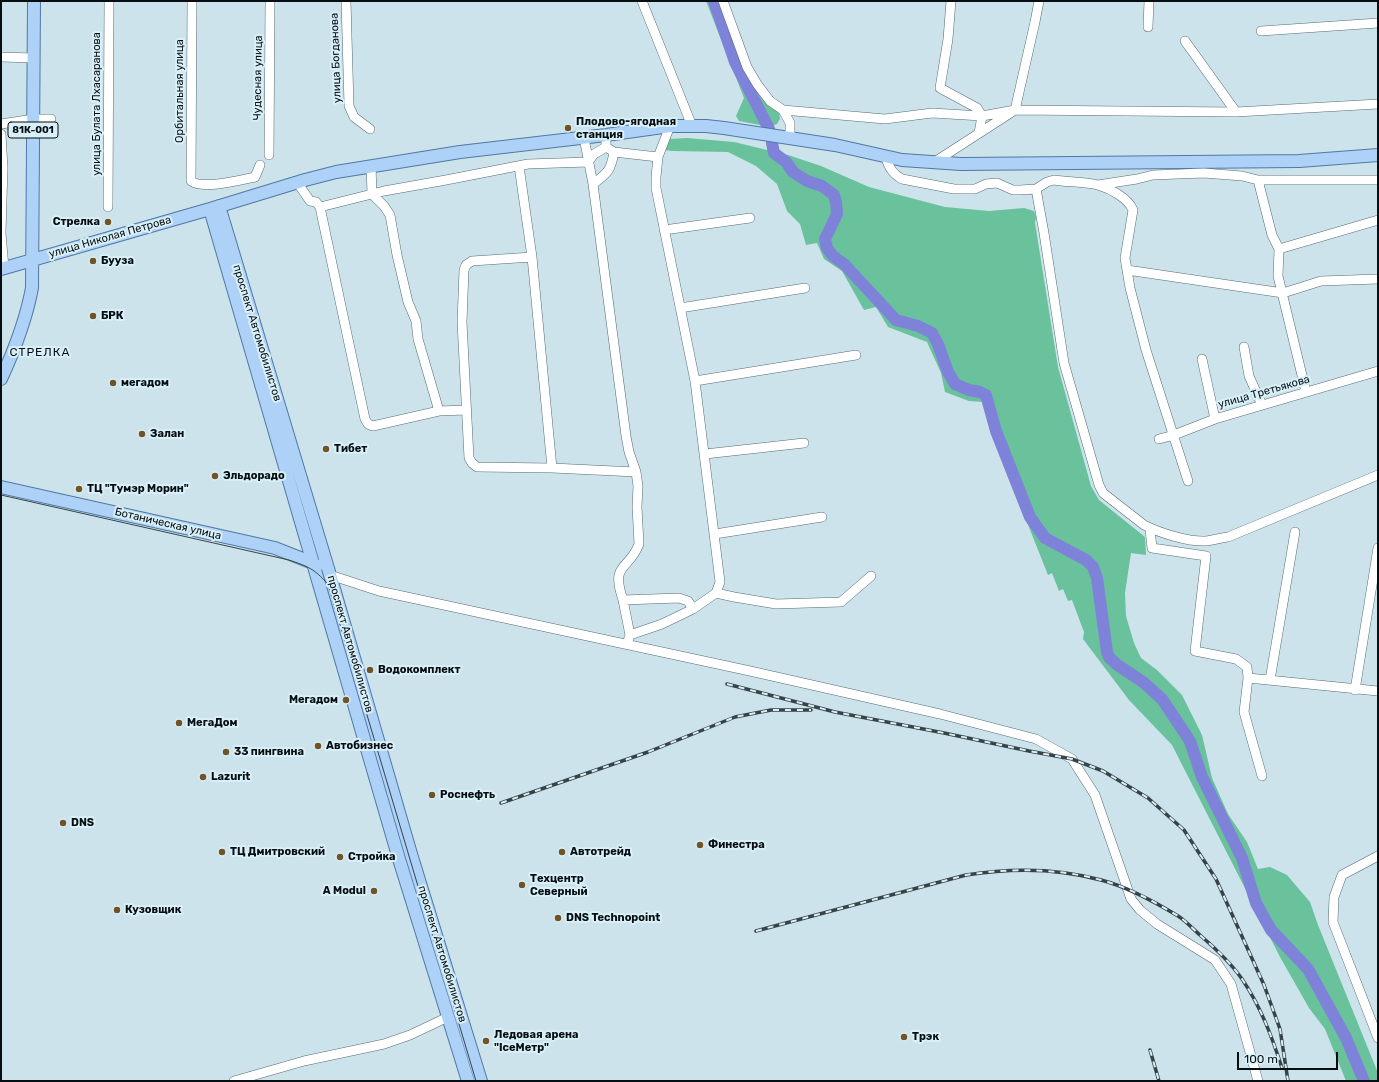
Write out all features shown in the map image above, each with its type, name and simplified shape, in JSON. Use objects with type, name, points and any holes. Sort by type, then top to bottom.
[{"type":"main road","name":"81К-001","points":[[31,260],[34,119],[34,1]]},
{"type":"main road","name":"улица Николая Петрова","points":[[2,269],[214,208],[297,182],[336,172],[460,152],[584,138],[609,145],[670,126],[724,128],[835,145],[886,158],[932,163],[1299,161],[1378,155]]},
{"type":"main road","name":"проспект Автомобилистов","points":[[214,208],[313,563],[399,859],[468,1081]]},
{"type":"main road","name":"проспект Автомобилистов","points":[[214,208],[330,575],[411,854],[481,1081]]},
{"type":"main road","points":[[1,378],[19,334],[30,300],[32,288],[31,260]]},
{"type":"main road","name":"Ботаническая улица","points":[[1,487],[275,548],[313,563],[330,575]]},
{"type":"street","name":"улица Булата Лхасаранова","points":[[108,207],[109,1]]},
{"type":"street","name":"Орбитальная улица","points":[[192,1],[191,181],[196,184],[215,184],[255,177],[260,165]]},
{"type":"street","name":"Чудесная улица","points":[[269,155],[270,1]]},
{"type":"street","name":"улица Богданова","points":[[346,1],[349,106],[354,117],[370,129]]},
{"type":"street","points":[[642,1],[692,126]]},
{"type":"street","points":[[723,1],[747,67],[757,84],[770,101],[783,110],[790,123],[790,138]]},
{"type":"street","points":[[951,1],[948,39],[940,88],[977,108],[982,116],[979,133]]},
{"type":"street","points":[[932,163],[1016,110],[1039,1]]},
{"type":"street","points":[[1148,27],[1149,1]]},
{"type":"street","points":[[1261,31],[1378,22]]},
{"type":"street","points":[[1185,41],[1236,112]]},
{"type":"street","points":[[1,57],[34,58]]},
{"type":"street","points":[[783,110],[885,119],[932,113],[982,116],[1016,110],[1236,112],[1378,104]]},
{"type":"street","points":[[1,124],[34,119],[51,119]]},
{"type":"street","points":[[628,640],[693,609],[716,593],[720,582],[695,381],[656,188],[658,157],[670,126]]},
{"type":"street","points":[[1,134],[2,269]]},
{"type":"street","points":[[584,138],[594,184],[626,436],[629,452],[636,472],[638,486],[637,507],[639,544],[638,548],[620,571],[619,584],[623,600],[628,640]]},
{"type":"street","points":[[320,207],[384,191],[519,166],[588,162],[594,154],[609,145],[658,157]]},
{"type":"street","points":[[594,184],[611,167],[609,145]]},
{"type":"street","points":[[886,158],[888,167],[902,179],[954,189],[975,189],[991,183],[997,183],[1013,190],[1036,189],[1047,182],[1054,180],[1098,185],[1153,175],[1204,173],[1242,176],[1258,180],[1378,180]]},
{"type":"street","points":[[371,166],[372,194],[384,206],[390,215],[397,255],[408,302],[416,321],[418,339],[439,411]]},
{"type":"street","points":[[519,166],[532,258],[552,468]]},
{"type":"street","points":[[1258,180],[1272,235],[1279,249],[1278,276],[1306,392]]},
{"type":"street","points":[[297,182],[310,201],[316,202],[320,207],[365,419],[368,424],[372,426],[439,411],[466,410]]},
{"type":"street","points":[[1098,185],[1125,199],[1131,205],[1133,210],[1125,258],[1130,288],[1146,350],[1188,481]]},
{"type":"street","points":[[1036,189],[1064,363],[1099,485],[1103,493],[1150,528],[1187,539],[1205,541],[1228,537],[1378,475]]},
{"type":"street","points":[[664,230],[750,218]]},
{"type":"street","points":[[1279,249],[1378,220]]},
{"type":"street","points":[[532,258],[472,261],[466,265],[464,270],[462,322],[469,458],[477,467],[552,468],[636,472]]},
{"type":"street","points":[[1128,270],[1283,293],[1321,281],[1378,279]]},
{"type":"street","points":[[680,308],[805,288]]},
{"type":"street","points":[[1244,347],[1249,376],[1262,405]]},
{"type":"street","points":[[695,381],[856,355]]},
{"type":"street","points":[[1202,359],[1215,418]]},
{"type":"street","name":"улица Третьякова","points":[[1159,439],[1174,435],[1215,418],[1378,371]]},
{"type":"street","points":[[705,454],[804,443]]},
{"type":"street","points":[[715,534],[822,517]]},
{"type":"street","points":[[1150,528],[1152,548],[1206,556],[1195,651],[1236,659],[1248,667],[1244,712],[1262,776]]},
{"type":"street","points":[[1270,680],[1295,532]]},
{"type":"street","points":[[1355,690],[1378,548]]},
{"type":"street","points":[[330,575],[379,592],[628,640],[940,714],[1036,739],[1072,759],[1095,795],[1131,899],[1140,910],[1157,924],[1215,960],[1231,984],[1258,1081]]},
{"type":"street","points":[[716,593],[776,604],[841,602],[871,576]]},
{"type":"street","points":[[623,600],[679,598],[688,601],[693,609]]},
{"type":"street","points":[[1248,678],[1355,690],[1378,691]]},
{"type":"street","points":[[1378,856],[1342,875],[1334,896],[1333,922],[1378,1038]]},
{"type":"street","points":[[234,1081],[304,1062],[384,1044],[410,1035],[448,1017]]},
{"type":"green space","points":[[706,1],[719,1],[740,63],[746,76],[766,103],[779,112],[780,119],[777,124],[770,127],[739,121],[736,116],[744,98]]},
{"type":"green space","points":[[687,138],[734,142],[788,155],[821,166],[869,187],[945,207],[989,211],[1024,208],[1034,211],[1058,367],[1091,486],[1099,500],[1145,537],[1146,555],[1131,553],[1125,593],[1126,616],[1134,643],[1141,658],[1157,670],[1182,695],[1202,735],[1212,778],[1228,814],[1247,842],[1258,869],[1270,867],[1287,875],[1310,902],[1378,1073],[1378,1081],[1346,1081],[1325,1029],[1309,1008],[1280,957],[1172,745],[1129,700],[1083,639],[1084,632],[1072,600],[1068,601],[1063,589],[1059,591],[1052,573],[1048,575],[1003,462],[983,402],[969,401],[945,392],[941,373],[927,342],[888,327],[876,307],[864,310],[842,271],[824,259],[817,243],[806,245],[800,224],[787,211],[777,184],[756,166],[728,152],[665,150],[665,144],[670,139]]},
{"type":"waterway","points":[[714,1],[735,62],[769,129]]},
{"type":"waterway","points":[[772,143],[774,153],[786,162],[793,172],[807,181],[822,186],[834,195],[837,214],[825,239],[827,248],[833,256],[844,264],[896,320],[918,326],[932,333],[938,344],[948,372],[955,384],[986,395],[996,431],[1030,517],[1045,538],[1086,560],[1093,567],[1097,578],[1107,652],[1109,657],[1116,664],[1143,682],[1162,699],[1190,741],[1202,777],[1242,858],[1256,903],[1271,930],[1308,969],[1346,1038],[1364,1081]]},
{"type":"tram line","points":[[1,495],[289,560],[310,569],[318,574],[328,584],[476,1081]]},
{"type":"railway","points":[[727,684],[835,712],[1072,759],[1103,771],[1148,798],[1184,830],[1216,879],[1264,985],[1280,1029],[1288,1081]]},
{"type":"railway","points":[[501,803],[648,752],[735,717],[771,710],[811,710]]},
{"type":"railway","points":[[756,931],[966,875],[999,871],[1034,870],[1068,873],[1101,880],[1151,900],[1178,916],[1223,956],[1242,979],[1255,1000],[1270,1034],[1282,1068]]},
{"type":"railway","points":[[1150,1050],[1159,1081]]},
{"type":"place","name":"Плодово-ягодная станция","points":[[568,128]]},
{"type":"place","name":"Стрелка","points":[[108,222]]},
{"type":"place","name":"Бууза","points":[[93,261]]},
{"type":"place","name":"БРК","points":[[93,316]]},
{"type":"place","name":"мегадом","points":[[113,383]]},
{"type":"place","name":"Залан","points":[[142,434]]},
{"type":"place","name":"Тибет","points":[[326,449]]},
{"type":"place","name":"Эльдорадо","points":[[215,476]]},
{"type":"place","name":"ТЦ \"Тумэр Морин\"","points":[[79,489]]},
{"type":"place","name":"Водокомплект","points":[[370,670]]},
{"type":"place","name":"Мегадом","points":[[346,700]]},
{"type":"place","name":"МегаДом","points":[[179,723]]},
{"type":"place","name":"Автобизнес","points":[[318,746]]},
{"type":"place","name":"33 пингвина","points":[[226,752]]},
{"type":"place","name":"Lazurit","points":[[203,777]]},
{"type":"place","name":"Роснефть","points":[[432,795]]},
{"type":"place","name":"DNS","points":[[63,823]]},
{"type":"place","name":"Финестра","points":[[700,845]]},
{"type":"place","name":"ТЦ Дмитровский","points":[[222,852]]},
{"type":"place","name":"Автотрейд","points":[[562,852]]},
{"type":"place","name":"Стройка","points":[[340,857]]},
{"type":"place","name":"Техцентр Северный","points":[[522,885]]},
{"type":"place","name":"A Modul","points":[[374,891]]},
{"type":"place","name":"Кузовщик","points":[[117,910]]},
{"type":"place","name":"DNS Technopoint","points":[[558,918]]},
{"type":"place","name":"Трэк","points":[[904,1037]]},
{"type":"place","name":"Ледовая арена \"IceМетр\"","points":[[486,1041]]},
{"type":"district","name":"СТРЕЛКА","points":[[40,353]]}]
